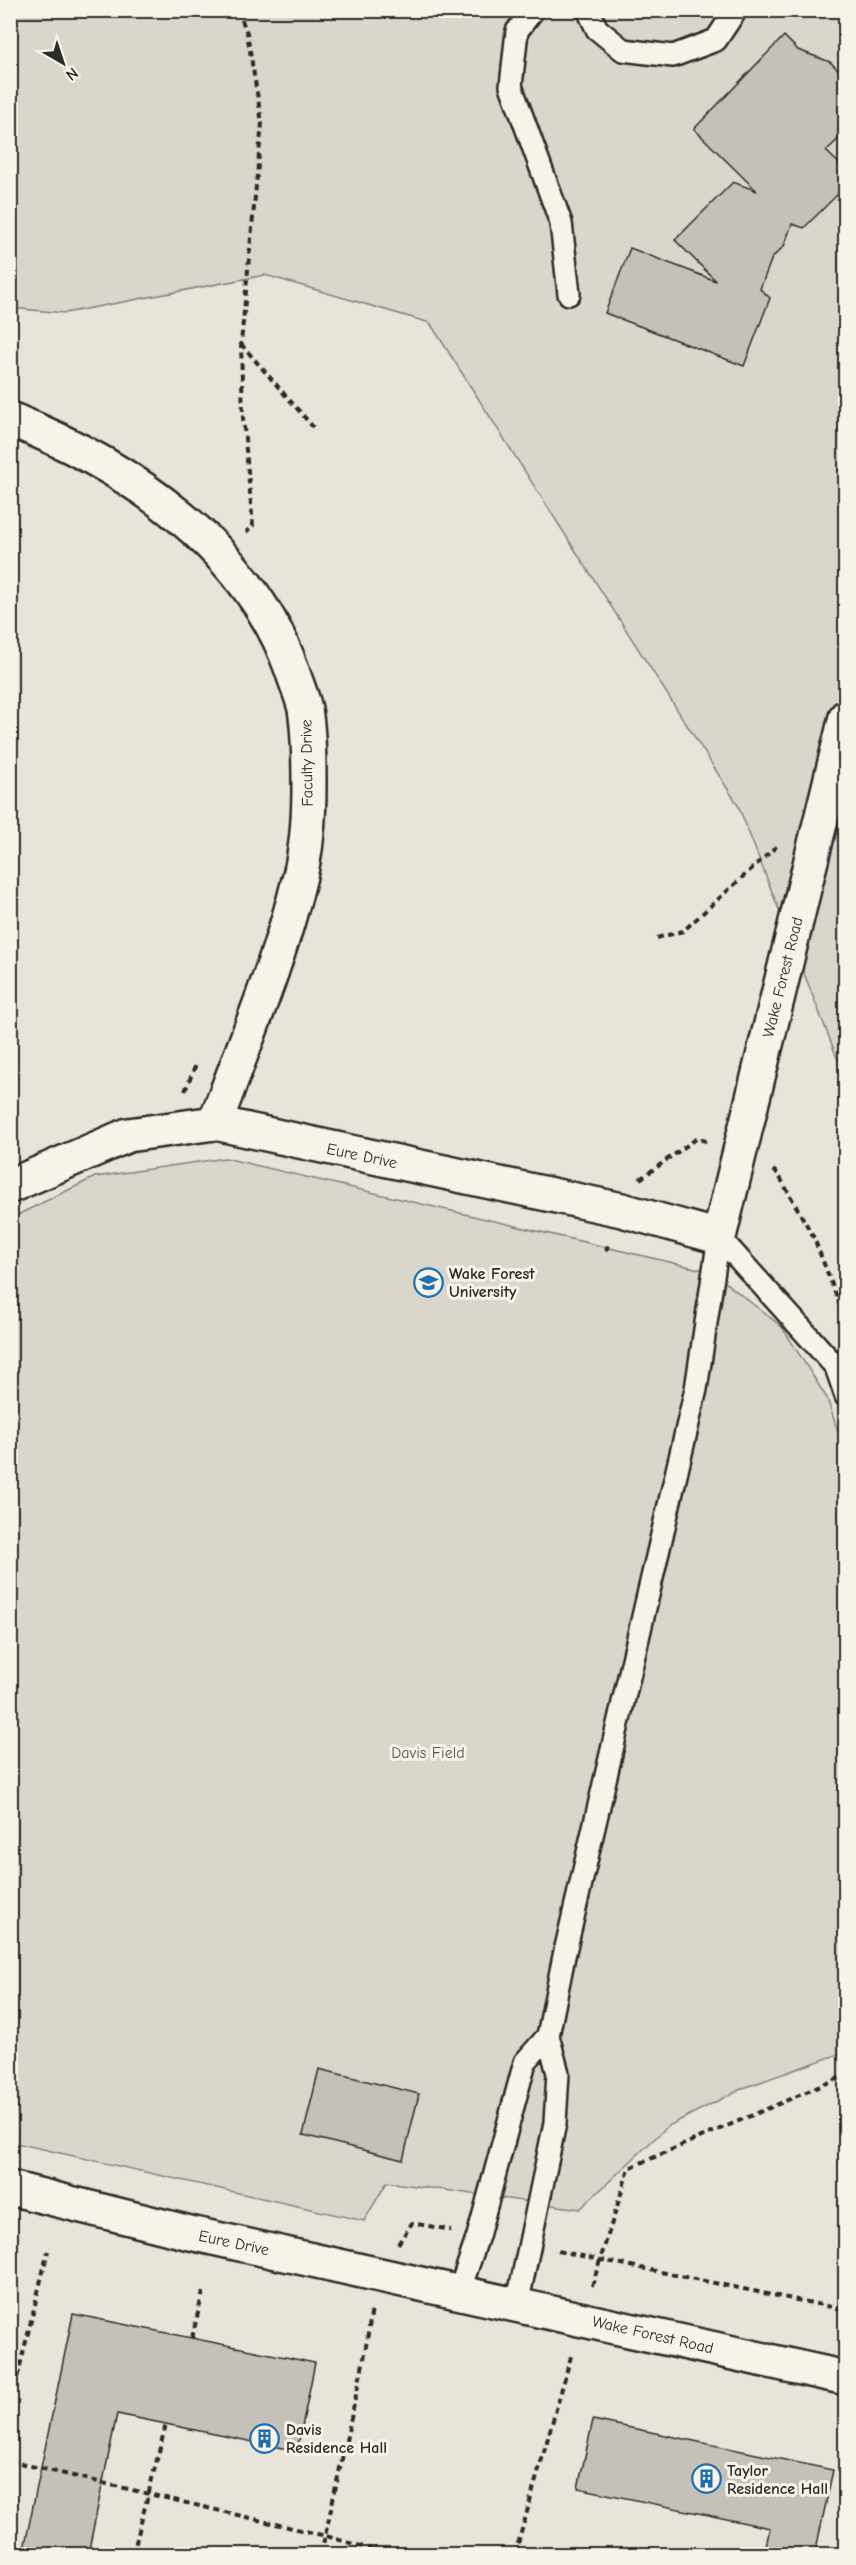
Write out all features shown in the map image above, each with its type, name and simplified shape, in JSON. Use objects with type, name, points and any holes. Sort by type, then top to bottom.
[{"type":"street","name":"Faculty Drive","points":[[10,419],[121,474],[148,492],[220,554],[257,598],[282,642],[304,706],[309,739],[309,807],[301,874],[278,954],[214,1124]]},
{"type":"street","name":"Wake Forest Road","points":[[719,1237],[846,717]]},
{"type":"street","name":"Eure Drive","points":[[10,1186],[128,1136],[214,1124],[622,1210],[719,1237]]},
{"type":"street","name":"Eure Drive","points":[[10,2188],[190,2233],[459,2292]]},
{"type":"street","name":"Wake Forest Road","points":[[459,2292],[846,2378]]},
{"type":"lane","points":[[533,10],[517,31],[510,86],[561,223],[569,294]]},
{"type":"lane","points":[[588,10],[597,28],[623,50],[673,56],[716,40],[736,10]]},
{"type":"lane","points":[[719,1237],[836,1367],[846,1396]]},
{"type":"lane","points":[[517,2305],[555,2123],[558,2073],[548,2036],[564,1956],[696,1389],[719,1237]]},
{"type":"lane","points":[[459,2292],[478,2236],[525,2062],[548,2036]]},
{"type":"path","points":[[220,554],[253,526],[243,417],[241,343],[262,123],[247,33],[238,10]]},
{"type":"path","points":[[241,343],[314,427]]},
{"type":"path","points":[[10,706],[17,707]]},
{"type":"path","points":[[657,938],[683,931],[780,843],[817,833]]},
{"type":"path","points":[[181,1100],[199,1058]]},
{"type":"path","points":[[515,2554],[562,2391],[580,2318],[602,2259],[629,2168],[846,2075]]},
{"type":"path","points":[[321,2554],[364,2359],[378,2274],[412,2223],[478,2236]]},
{"type":"path","points":[[531,2246],[846,2310]]},
{"type":"path","points":[[10,2407],[48,2251]]},
{"type":"path","points":[[192,2338],[204,2292]]},
{"type":"path","points":[[133,2554],[166,2424]]},
{"type":"path","points":[[10,2461],[326,2536],[388,2554]]},
{"type":"path","points":[[674,2554],[676,2546]]},
{"type":"shaded area","name":"Wake Forest University","points":[[11,11],[845,11],[845,2554],[11,2554]]},
{"type":"green space","points":[[10,11],[845,11],[845,1078],[738,805],[430,323],[265,275],[65,313],[11,308]]},
{"type":"green space","name":"Davis Field","points":[[225,1158],[712,1272],[782,1327],[827,1398],[845,1453],[845,2052],[743,2088],[668,2126],[580,2209],[387,2182],[364,2221],[11,2142],[11,1218],[95,1177]]},
{"type":"building","points":[[784,36],[798,50],[830,62],[846,77],[846,132],[826,151],[846,170],[846,186],[804,228],[792,224],[784,246],[772,258],[760,289],[770,298],[744,366],[605,313],[630,248],[716,281],[675,240],[733,182],[757,191],[694,129]]},
{"type":"building","points":[[319,2069],[419,2094],[403,2160],[303,2135]]},
{"type":"building","name":"Davis Residence Hall","points":[[73,2314],[315,2363],[297,2451],[117,2414],[88,2554],[23,2554]]},
{"type":"building","name":"Taylor Residence Hall","points":[[593,2420],[833,2470],[815,2554],[764,2554],[770,2528],[578,2488]]},
{"type":"place","name":"Wake Forest University","points":[[428,1282]]},
{"type":"place","name":"Davis Residence Hall","points":[[265,2438]]},
{"type":"place","name":"Taylor Residence Hall","points":[[706,2479]]}]
